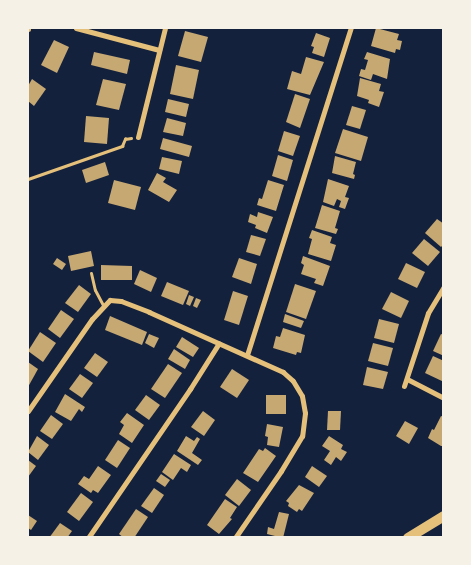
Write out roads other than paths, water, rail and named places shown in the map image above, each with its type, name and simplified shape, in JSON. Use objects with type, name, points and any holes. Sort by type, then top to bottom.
[{"type":"highway","points":[[408,538],[444,516]]},
{"type":"street","points":[[76,28],[159,50]]},
{"type":"street","points":[[138,137],[165,28]]},
{"type":"street","points":[[247,355],[351,28]]},
{"type":"street","points":[[404,386],[414,349],[428,312],[444,286]]},
{"type":"street","points":[[28,411],[103,305],[110,300],[121,300],[283,372],[293,381],[302,396],[305,419],[302,436],[296,448],[235,538]]},
{"type":"street","points":[[88,538],[190,389],[219,343]]},
{"type":"street","points":[[407,379],[444,398]]},
{"type":"lane","points":[[91,273],[95,290],[103,305]]}]
